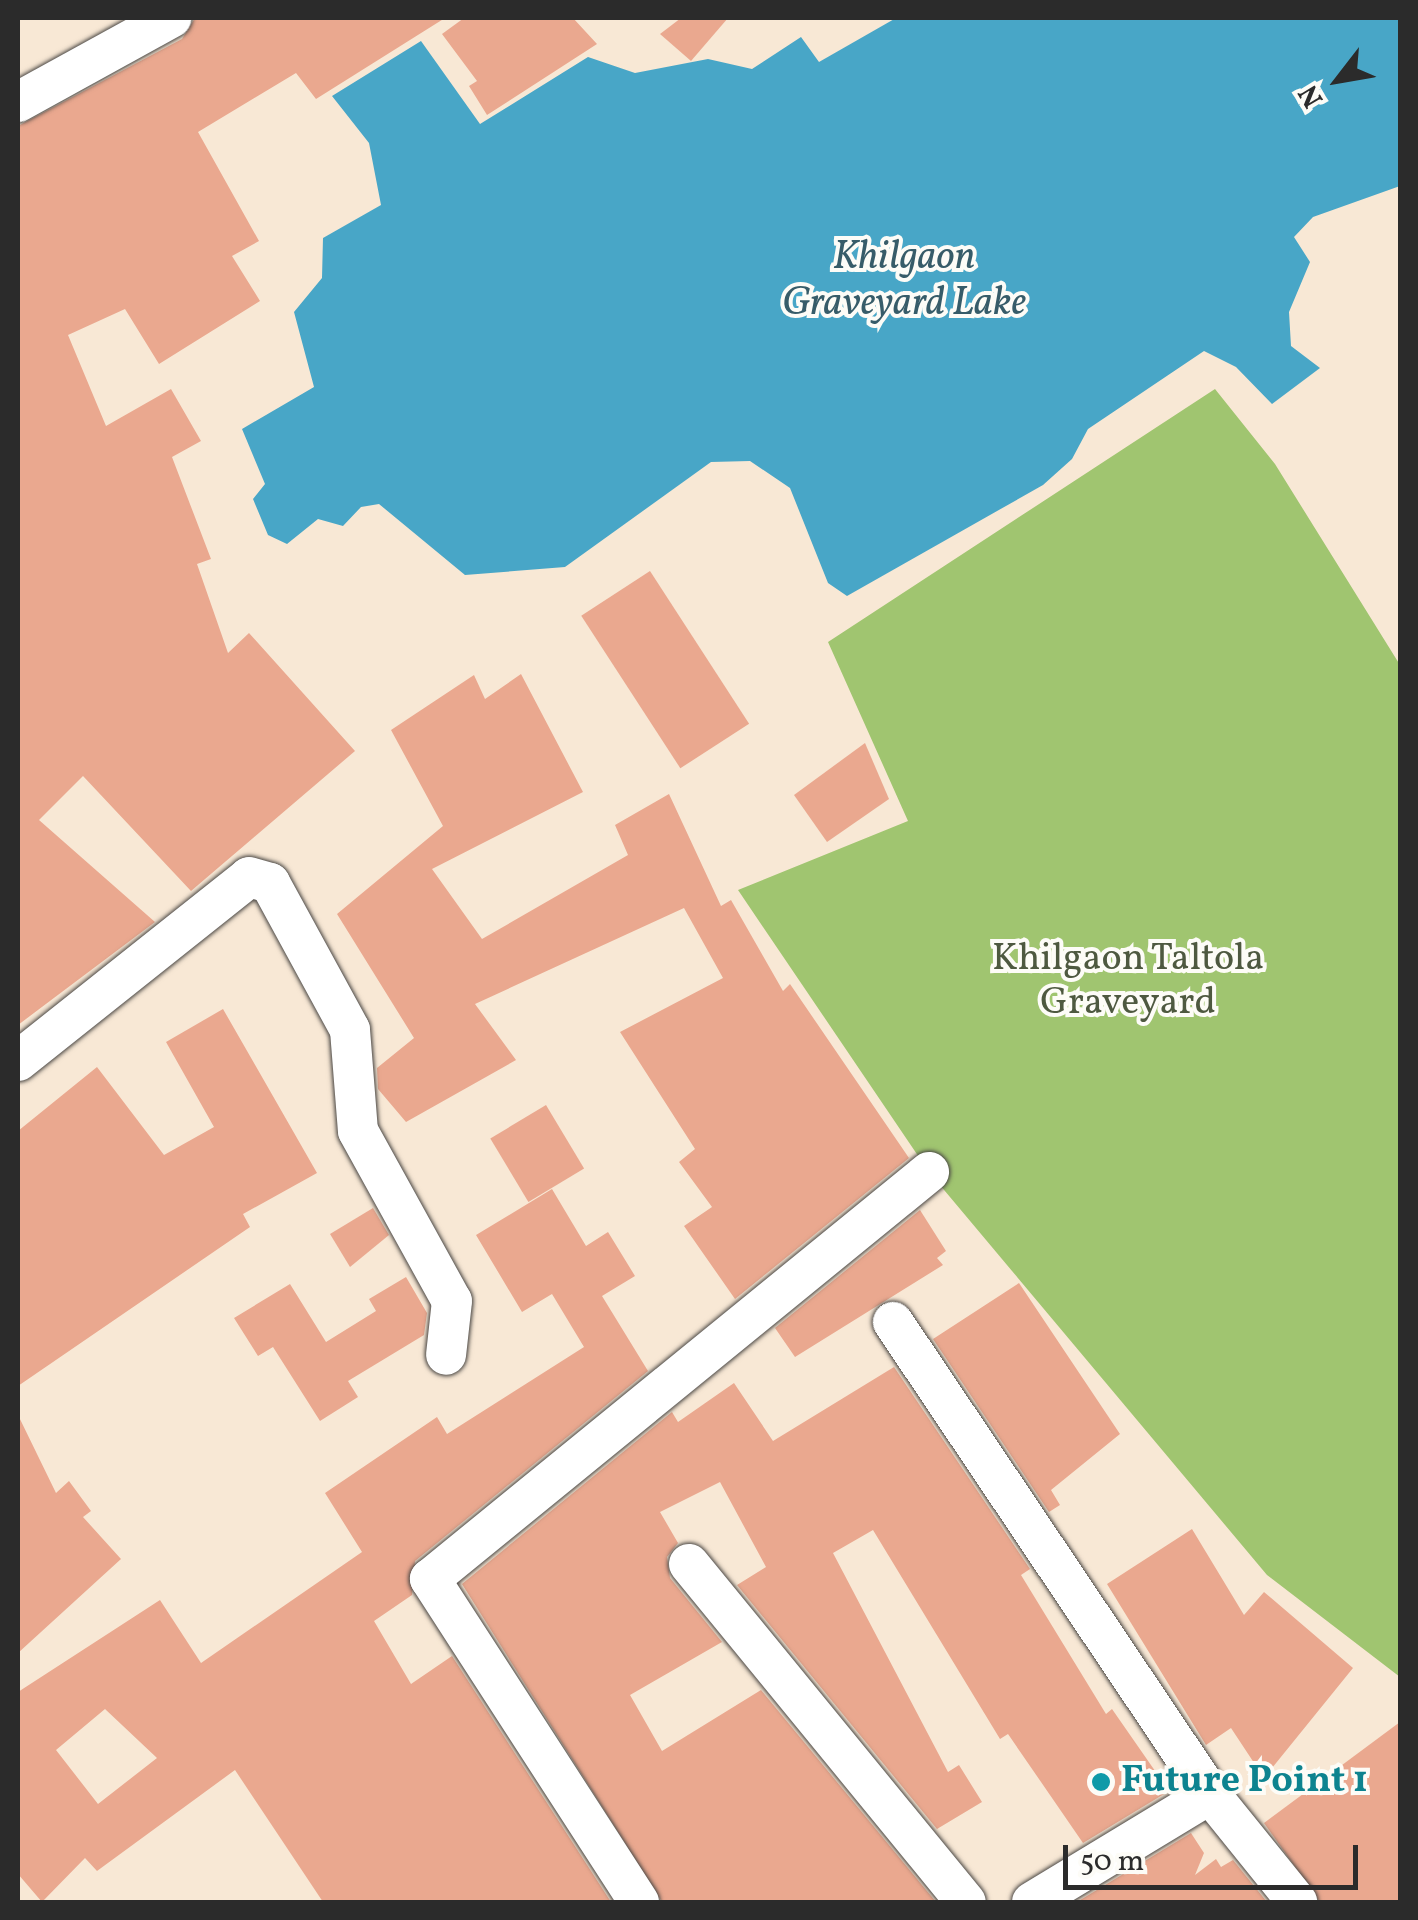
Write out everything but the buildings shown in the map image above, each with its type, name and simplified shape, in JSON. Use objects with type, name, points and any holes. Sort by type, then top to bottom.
[{"type":"street","points":[[18,102],[171,18]]},
{"type":"street","points":[[18,1061],[250,878],[270,884],[350,1030],[358,1131],[452,1302],[446,1355]]},
{"type":"street","points":[[639,1902],[430,1580],[929,1172]]},
{"type":"street","points":[[893,1322],[1210,1794],[1298,1902]]},
{"type":"street","points":[[690,1564],[966,1902]]},
{"type":"street","points":[[1032,1902],[1210,1794]]},
{"type":"green space","name":"Khilgaon Taltola Graveyard","points":[[1215,389],[1275,464],[1400,665],[1400,1677],[1267,1575],[929,1172],[738,890],[908,821],[828,642]]},
{"type":"water","name":"Khilgaon Graveyard Lake","points":[[896,18],[1400,18],[1400,186],[1313,217],[1294,237],[1310,262],[1289,312],[1291,346],[1320,368],[1272,404],[1236,367],[1204,351],[1088,429],[1072,459],[1043,485],[847,596],[828,583],[790,488],[750,461],[711,462],[565,567],[465,575],[379,504],[361,507],[343,526],[318,519],[287,544],[268,535],[253,499],[265,484],[242,429],[314,387],[294,312],[322,278],[323,238],[381,205],[369,143],[332,96],[421,41],[480,124],[588,57],[635,73],[708,59],[752,69],[801,37],[819,62]]},
{"type":"place","name":"Future Point 1","points":[[1101,1782]]}]
